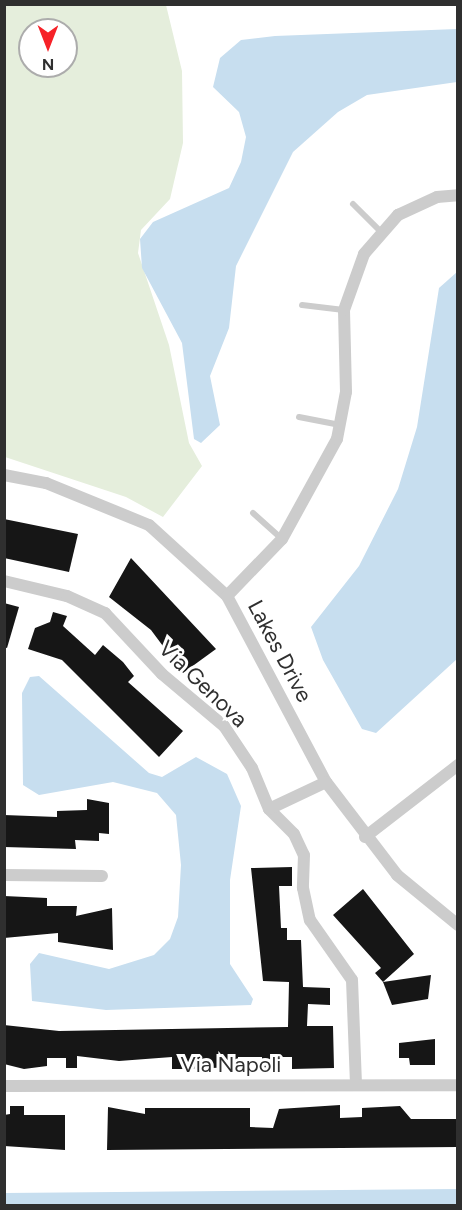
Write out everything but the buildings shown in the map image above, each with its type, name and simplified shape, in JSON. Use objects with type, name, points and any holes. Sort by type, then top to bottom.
[{"type":"street","points":[[227,596],[282,538],[308,496],[340,425],[346,392],[344,310],[364,254],[398,215],[437,197],[458,195]]},
{"type":"street","name":"Lakes Drive","points":[[4,475],[46,483],[149,525],[227,596],[326,782],[365,837],[432,909],[458,925]]},
{"type":"street","name":"Via Genova","points":[[4,581],[67,596],[105,613],[162,674],[224,726],[252,768],[269,809],[294,834],[304,855],[303,888],[310,920],[352,980],[356,1085]]},
{"type":"street","points":[[365,837],[458,765]]},
{"type":"street","points":[[269,809],[326,782]]},
{"type":"street","points":[[4,875],[102,876]]},
{"type":"street","name":"Via Napoli","points":[[4,1086],[458,1085]]},
{"type":"lane","points":[[352,204],[382,233]]},
{"type":"lane","points":[[302,305],[344,310]]},
{"type":"lane","points":[[299,417],[340,425]]},
{"type":"lane","points":[[253,513],[282,538]]},
{"type":"green space","points":[[4,5],[166,5],[182,71],[183,143],[170,199],[141,230],[138,253],[169,345],[189,443],[202,466],[163,517],[126,497],[5,457]]},
{"type":"water","points":[[457,29],[457,82],[367,95],[338,112],[293,152],[236,266],[229,328],[210,376],[220,425],[201,443],[194,439],[182,343],[142,268],[140,239],[153,222],[229,188],[241,162],[246,137],[239,112],[213,87],[220,58],[241,40],[275,36]]},
{"type":"water","points":[[457,272],[457,659],[376,733],[362,729],[323,660],[311,627],[359,566],[398,489],[417,427],[439,288]]},
{"type":"water","points":[[39,676],[149,773],[162,777],[196,757],[227,774],[241,806],[230,880],[230,964],[253,999],[251,1005],[106,1010],[32,1001],[30,964],[39,953],[109,969],[154,955],[170,939],[178,917],[181,865],[176,815],[157,793],[113,782],[39,795],[23,785],[22,693],[30,677]]},
{"type":"water","points":[[457,1189],[457,1206],[4,1205],[5,1193]]}]
